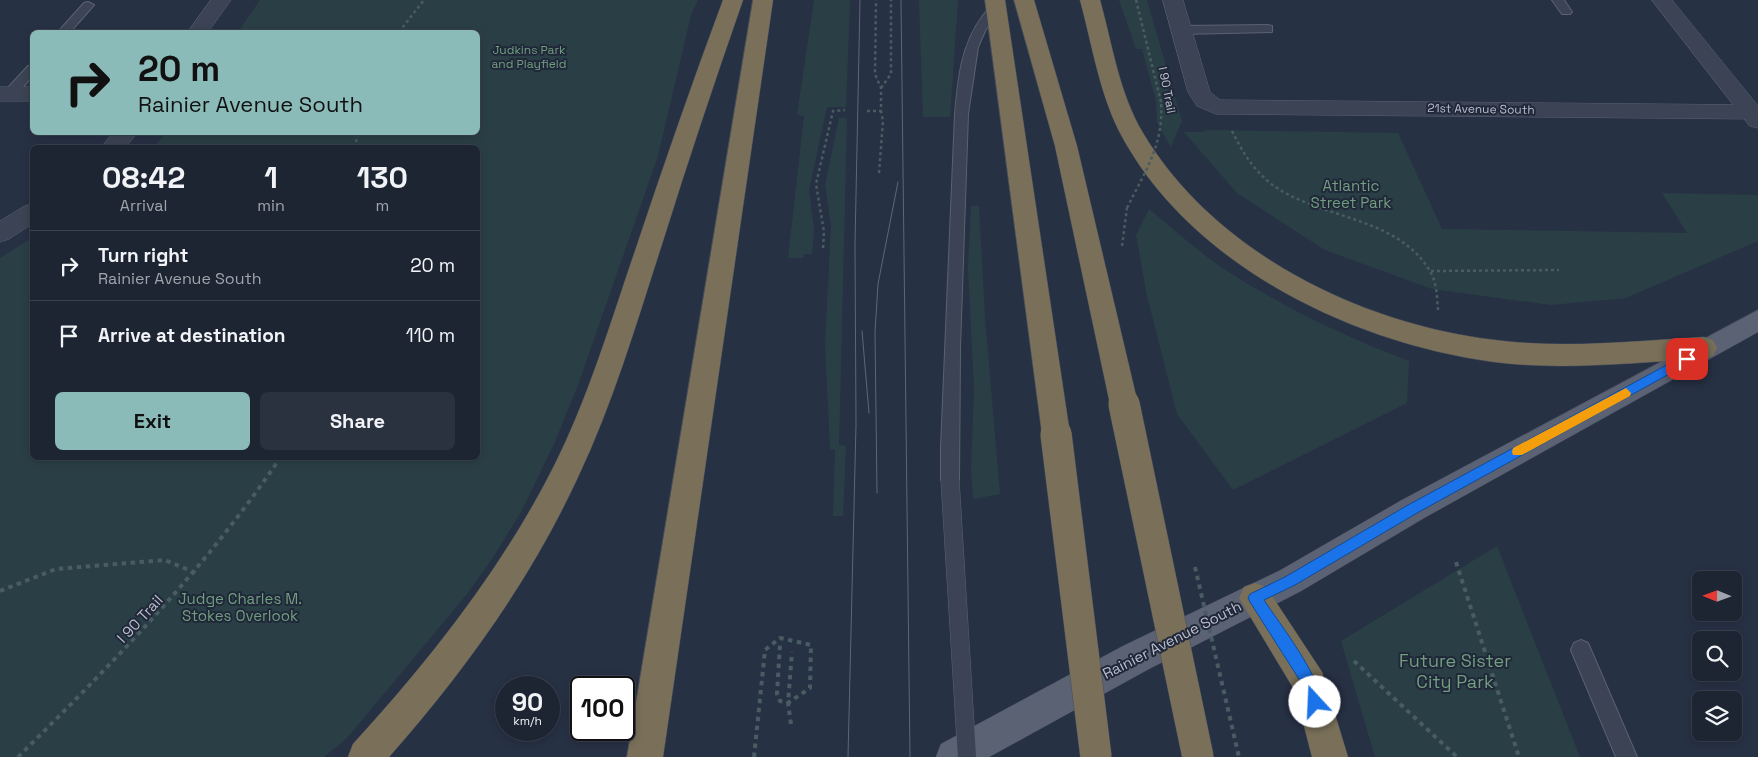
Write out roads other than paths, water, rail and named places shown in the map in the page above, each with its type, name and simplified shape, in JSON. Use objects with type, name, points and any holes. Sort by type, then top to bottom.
[{"type":"highway","points":[[366,757],[401,719],[459,645],[512,568],[550,501],[584,434],[607,372],[694,109],[733,0]]},
{"type":"highway","points":[[645,757],[763,0]]},
{"type":"highway","points":[[1024,0],[1066,146],[1124,404],[1198,757]]},
{"type":"highway","points":[[1090,0],[1120,104],[1131,131],[1147,158],[1179,200],[1205,224],[1265,269],[1311,295],[1359,316],[1440,342],[1494,351],[1532,354],[1704,348]]},
{"type":"highway","points":[[995,4],[1056,434],[1096,757]]},
{"type":"highway","points":[[1255,598],[1310,684],[1330,757]]},
{"type":"main road","name":"Rainier Avenue South","points":[[954,757],[1134,658],[1290,581],[1413,509],[1758,320]]},
{"type":"street","points":[[200,30],[222,0]]},
{"type":"street","points":[[1173,0],[1181,30]]},
{"type":"street","points":[[1662,0],[1756,115]]},
{"type":"street","name":"21st Avenue South","points":[[1181,30],[1199,92],[1205,101],[1216,107],[1756,115]]},
{"type":"street","points":[[5,94],[30,94]]},
{"type":"street","points":[[115,145],[124,135]]},
{"type":"street","points":[[0,233],[30,214]]},
{"type":"lane","points":[[1558,0],[1566,12]]},
{"type":"lane","points":[[967,757],[950,480],[949,395],[959,150],[964,98],[970,52],[995,4]]},
{"type":"lane","points":[[66,30],[88,6]]},
{"type":"lane","points":[[1181,30],[1268,29]]},
{"type":"lane","points":[[5,94],[30,71]]},
{"type":"lane","points":[[1581,650],[1627,757]]},
{"type":"tram line","points":[[848,757],[856,424],[855,244],[860,0]]},
{"type":"tram line","points":[[901,0],[910,757]]},
{"type":"tram line","points":[[877,493],[875,332],[878,284],[898,182]]},
{"type":"tram line","points":[[862,331],[869,413]]},
{"type":"park label","name":"Judkins Park and Playfield","points":[[529,57]]},
{"type":"park label","name":"Atlantic Street Park","points":[[1351,194]]},
{"type":"park label","name":"Judge Charles M. Stokes Overlook","points":[[240,608]]},
{"type":"park label","name":"Future Sister City Park","points":[[1455,671]]}]
